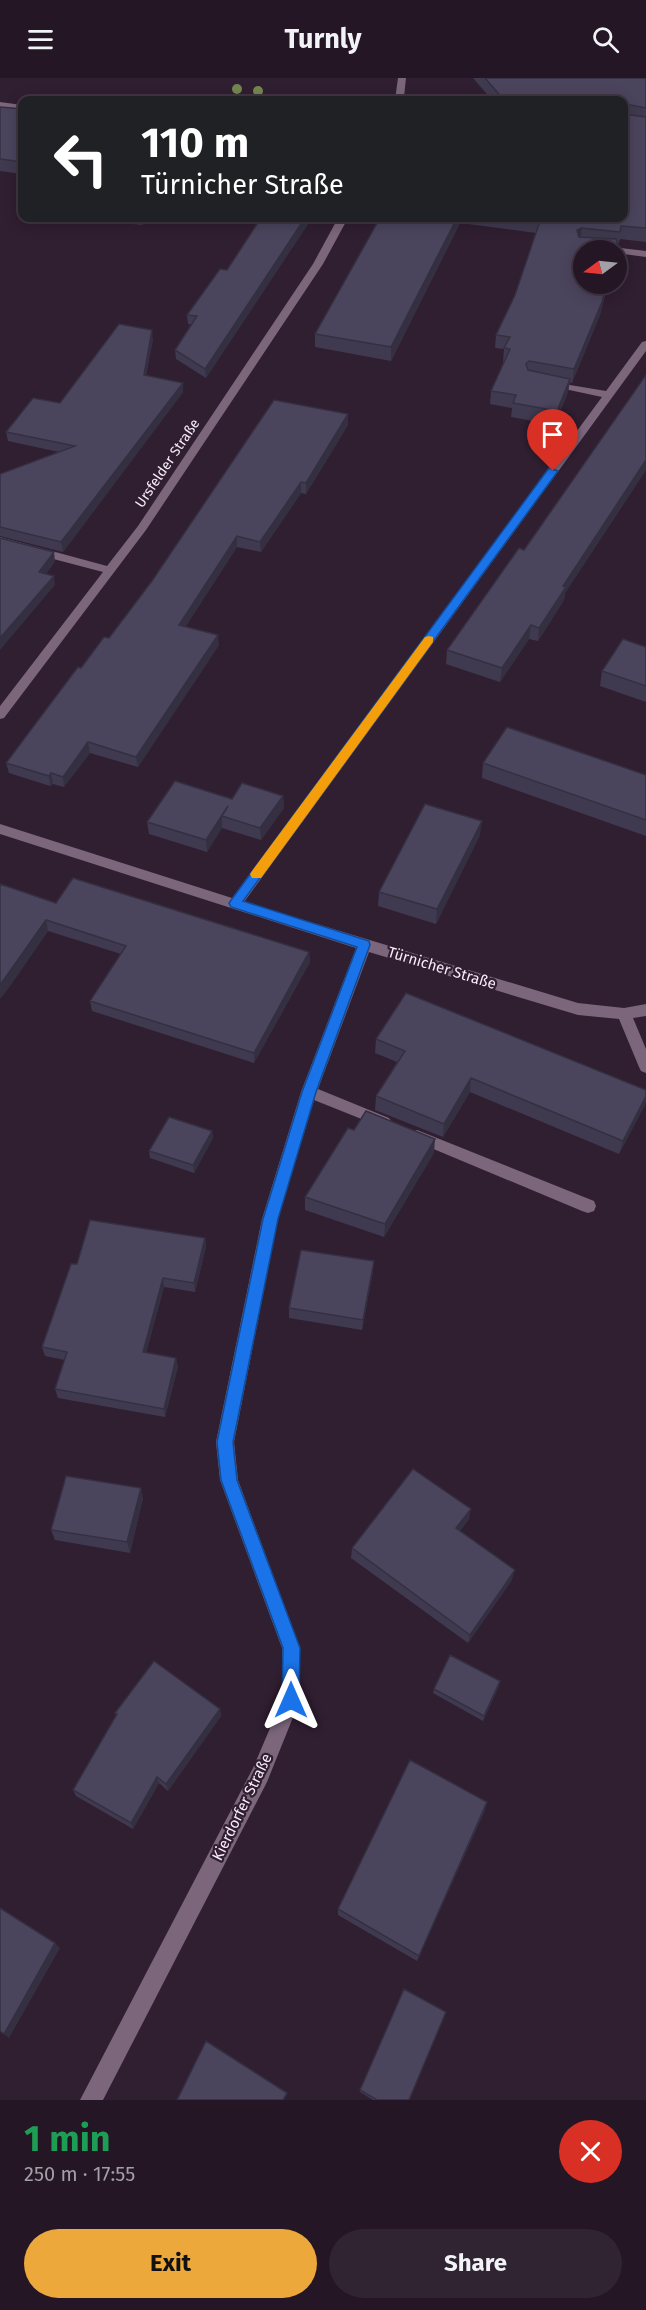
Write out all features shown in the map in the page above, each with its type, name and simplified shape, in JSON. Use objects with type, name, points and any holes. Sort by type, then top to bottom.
[{"type":"street","points":[[400,96],[402,78]]},
{"type":"street","points":[[0,105],[18,107]]},
{"type":"street","name":"Ursfelder Straße","points":[[0,715],[142,528],[318,264],[340,222]]},
{"type":"street","points":[[627,252],[646,254]]},
{"type":"street","points":[[235,903],[646,344]]},
{"type":"street","points":[[542,381],[608,395]]},
{"type":"street","points":[[0,541],[110,570]]},
{"type":"street","name":"Türnicher Straße","points":[[0,829],[364,945],[578,1009],[624,1014],[646,1010]]},
{"type":"street","name":"Kierdorfer Straße","points":[[91,2100],[260,1775],[291,1700],[291,1648],[229,1480],[225,1442],[270,1219],[309,1092],[364,945]]},
{"type":"street","points":[[624,1014],[646,1067]]},
{"type":"street","points":[[309,1092],[588,1206]]},
{"type":"building","points":[[485,78],[646,78],[646,108],[628,104],[628,96],[501,96]]},
{"type":"building","points":[[0,107],[18,109],[18,161],[0,159]]},
{"type":"building","points":[[628,115],[646,117],[646,228],[621,226],[620,232],[582,228],[577,230],[579,237],[616,239],[573,240],[573,294],[604,294],[602,302],[574,369],[529,361],[526,364],[528,370],[570,379],[557,411],[513,403],[516,395],[491,391],[510,349],[504,348],[510,337],[496,335],[515,295],[540,222],[628,222]]},
{"type":"building","points":[[258,222],[302,222],[205,369],[175,350],[197,316],[187,315],[220,269],[227,270]]},
{"type":"building","points":[[378,222],[455,222],[391,347],[315,334]]},
{"type":"building","points":[[119,324],[152,330],[144,375],[183,383],[61,542],[0,527],[0,474],[75,446],[6,432],[33,398],[60,403]]},
{"type":"building","points":[[646,375],[646,460],[563,586],[566,587],[539,628],[531,625],[502,668],[447,650],[519,548],[524,550]]},
{"type":"building","points":[[274,400],[348,414],[306,483],[301,482],[260,542],[237,536],[179,625],[218,635],[136,757],[88,742],[63,777],[51,773],[49,776],[6,763],[78,667],[81,668],[104,637],[109,638],[152,581]]},
{"type":"building","points":[[0,538],[54,552],[39,572],[54,576],[0,638]]},
{"type":"building","points":[[623,639],[646,647],[646,686],[602,671]]},
{"type":"building","points":[[507,727],[646,775],[646,820],[483,763]]},
{"type":"building","points":[[175,781],[232,799],[242,783],[283,796],[260,828],[222,816],[228,806],[206,840],[147,822]]},
{"type":"building","points":[[425,804],[482,821],[437,909],[379,892]]},
{"type":"building","points":[[73,878],[309,952],[254,1053],[90,1001],[126,946],[46,920],[0,985],[0,884],[56,903]]},
{"type":"building","points":[[406,993],[646,1090],[646,1096],[623,1141],[471,1078],[444,1124],[376,1096],[405,1051],[376,1039]]},
{"type":"building","points":[[366,1111],[435,1139],[385,1224],[305,1197],[348,1128],[354,1130]]},
{"type":"building","points":[[169,1117],[212,1131],[193,1165],[149,1151]]},
{"type":"building","points":[[90,1220],[205,1238],[194,1283],[163,1278],[143,1352],[176,1358],[164,1409],[55,1389],[67,1352],[42,1347],[71,1264],[77,1264]]},
{"type":"building","points":[[301,1250],[374,1261],[363,1320],[289,1308]]},
{"type":"building","points":[[413,1469],[471,1509],[456,1528],[515,1570],[470,1635],[352,1548]]},
{"type":"building","points":[[66,1476],[141,1488],[127,1542],[51,1530]]},
{"type":"building","points":[[450,1655],[500,1681],[484,1716],[434,1689]]},
{"type":"building","points":[[154,1661],[220,1709],[166,1784],[157,1777],[131,1823],[73,1790],[117,1714],[115,1713]]},
{"type":"building","points":[[410,1760],[487,1802],[419,1956],[338,1909]]},
{"type":"building","points":[[0,1908],[55,1943],[4,2034],[0,2031]]},
{"type":"building","points":[[404,1989],[446,2012],[409,2100],[377,2100],[360,2090]]},
{"type":"building","points":[[206,2041],[287,2093],[283,2100],[177,2100]]},
{"type":"slow traffic","points":[[256,874],[429,639]]},
{"type":"route","points":[[291,1700],[291,1648],[229,1480],[225,1442],[270,1219],[309,1092],[364,945],[235,903],[553,471]]}]
